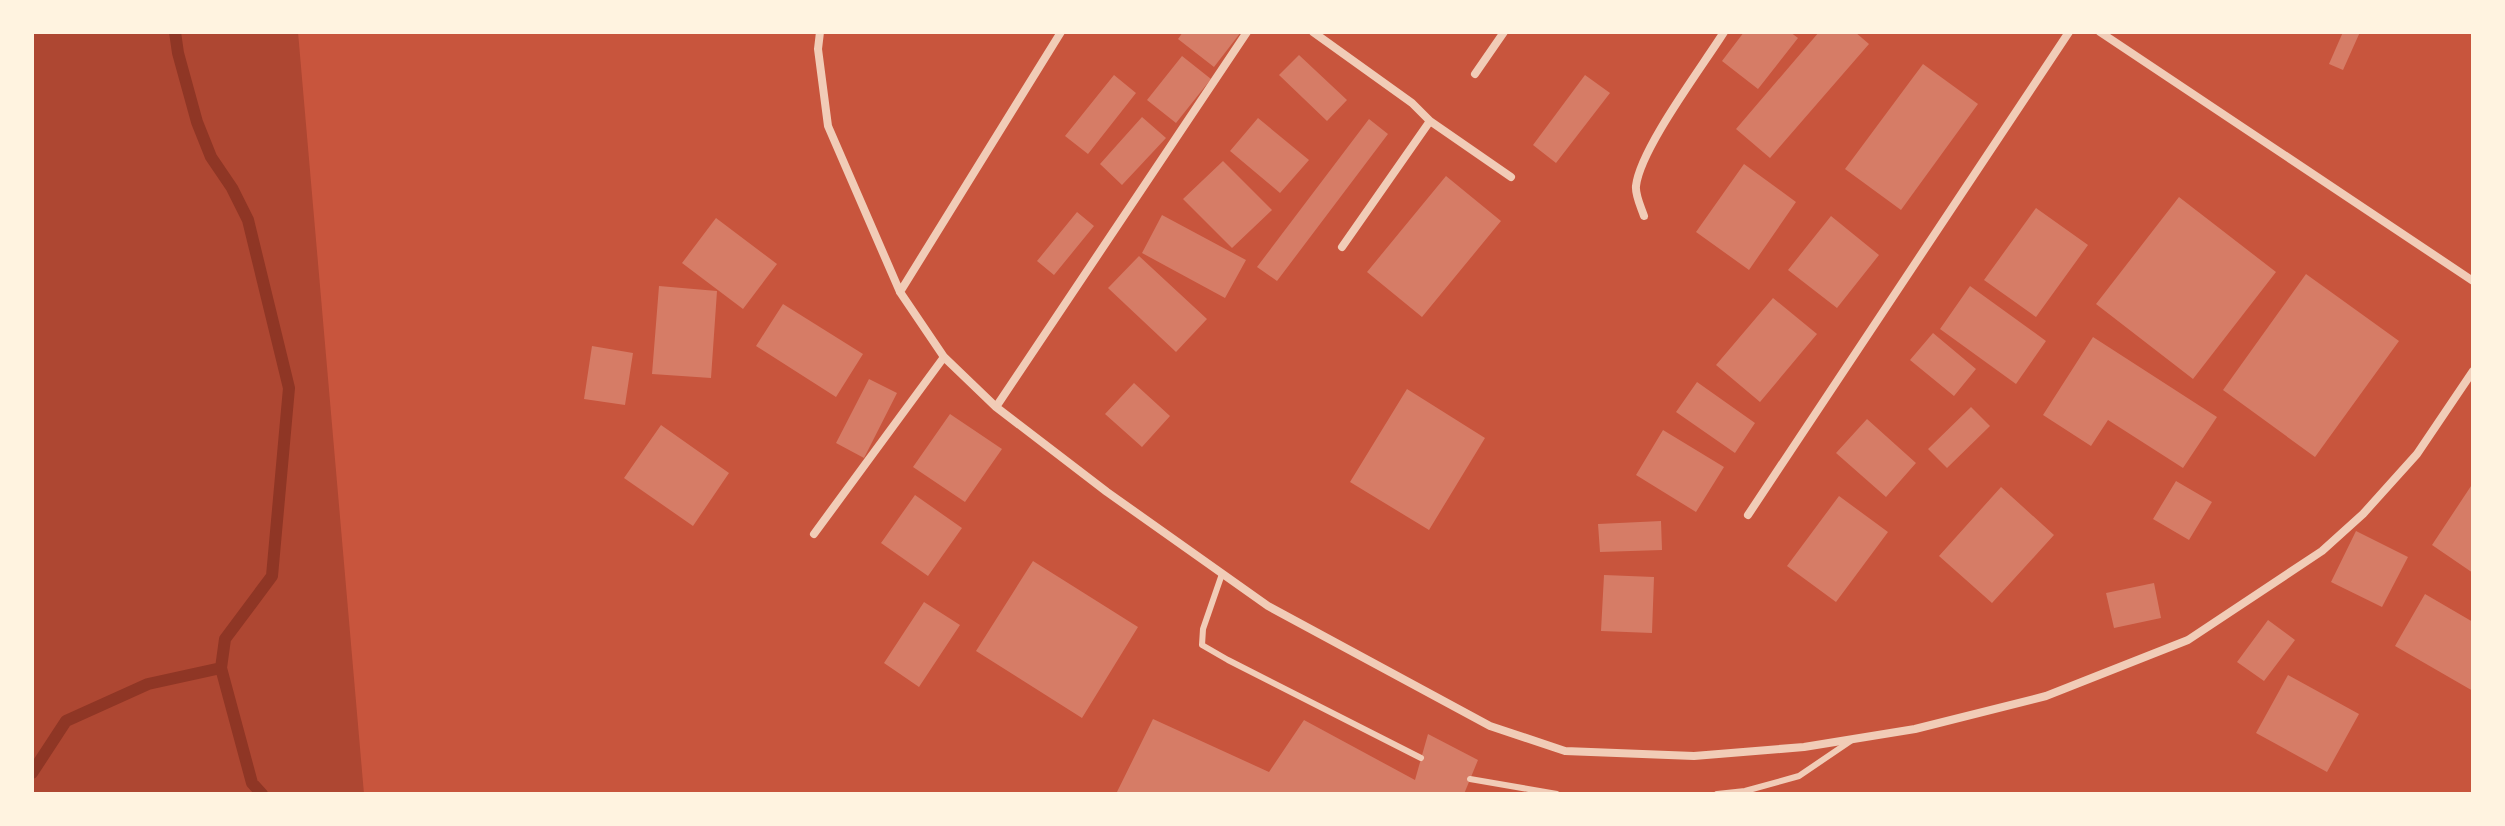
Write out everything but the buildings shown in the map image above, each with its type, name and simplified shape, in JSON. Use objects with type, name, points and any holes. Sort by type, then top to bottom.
[{"type":"street","points":[[820,32],[818,49],[828,126],[900,292],[944,357],[996,407],[1107,492],[1268,606],[1490,726],[1565,751],[1694,756],[1804,747],[1915,729],[2046,696],[2188,640],[2322,551],[2363,514],[2417,454],[2473,371]]},
{"type":"street","points":[[900,292],[1061,32]]},
{"type":"street","points":[[996,407],[1247,32]]},
{"type":"street","points":[[1313,32],[1412,103],[1430,121],[1511,177]]},
{"type":"street","points":[[1475,74],[1504,32]]},
{"type":"street","points":[[1644,216],[1635,189],[1641,168],[1654,141],[1724,32]]},
{"type":"street","points":[[1748,515],[2069,32]]},
{"type":"street","points":[[2100,32],[2473,281]]},
{"type":"street","points":[[1342,247],[1430,121]]},
{"type":"street","points":[[814,534],[944,357]]},
{"type":"lane","points":[[1222,574],[1203,629],[1202,645],[1421,758]]},
{"type":"lane","points":[[1717,794],[1745,791],[1799,776],[1853,739]]},
{"type":"lane","points":[[1470,779],[1557,794]]},
{"type":"shaded area","points":[[32,32],[298,32],[364,794],[32,794]]},
{"type":"waterway","points":[[175,32],[197,122],[211,157],[232,188],[248,220],[289,388],[272,576],[225,639],[221,668],[252,783],[262,794]]},
{"type":"waterway","points":[[32,773],[66,721],[148,684],[221,668]]}]
